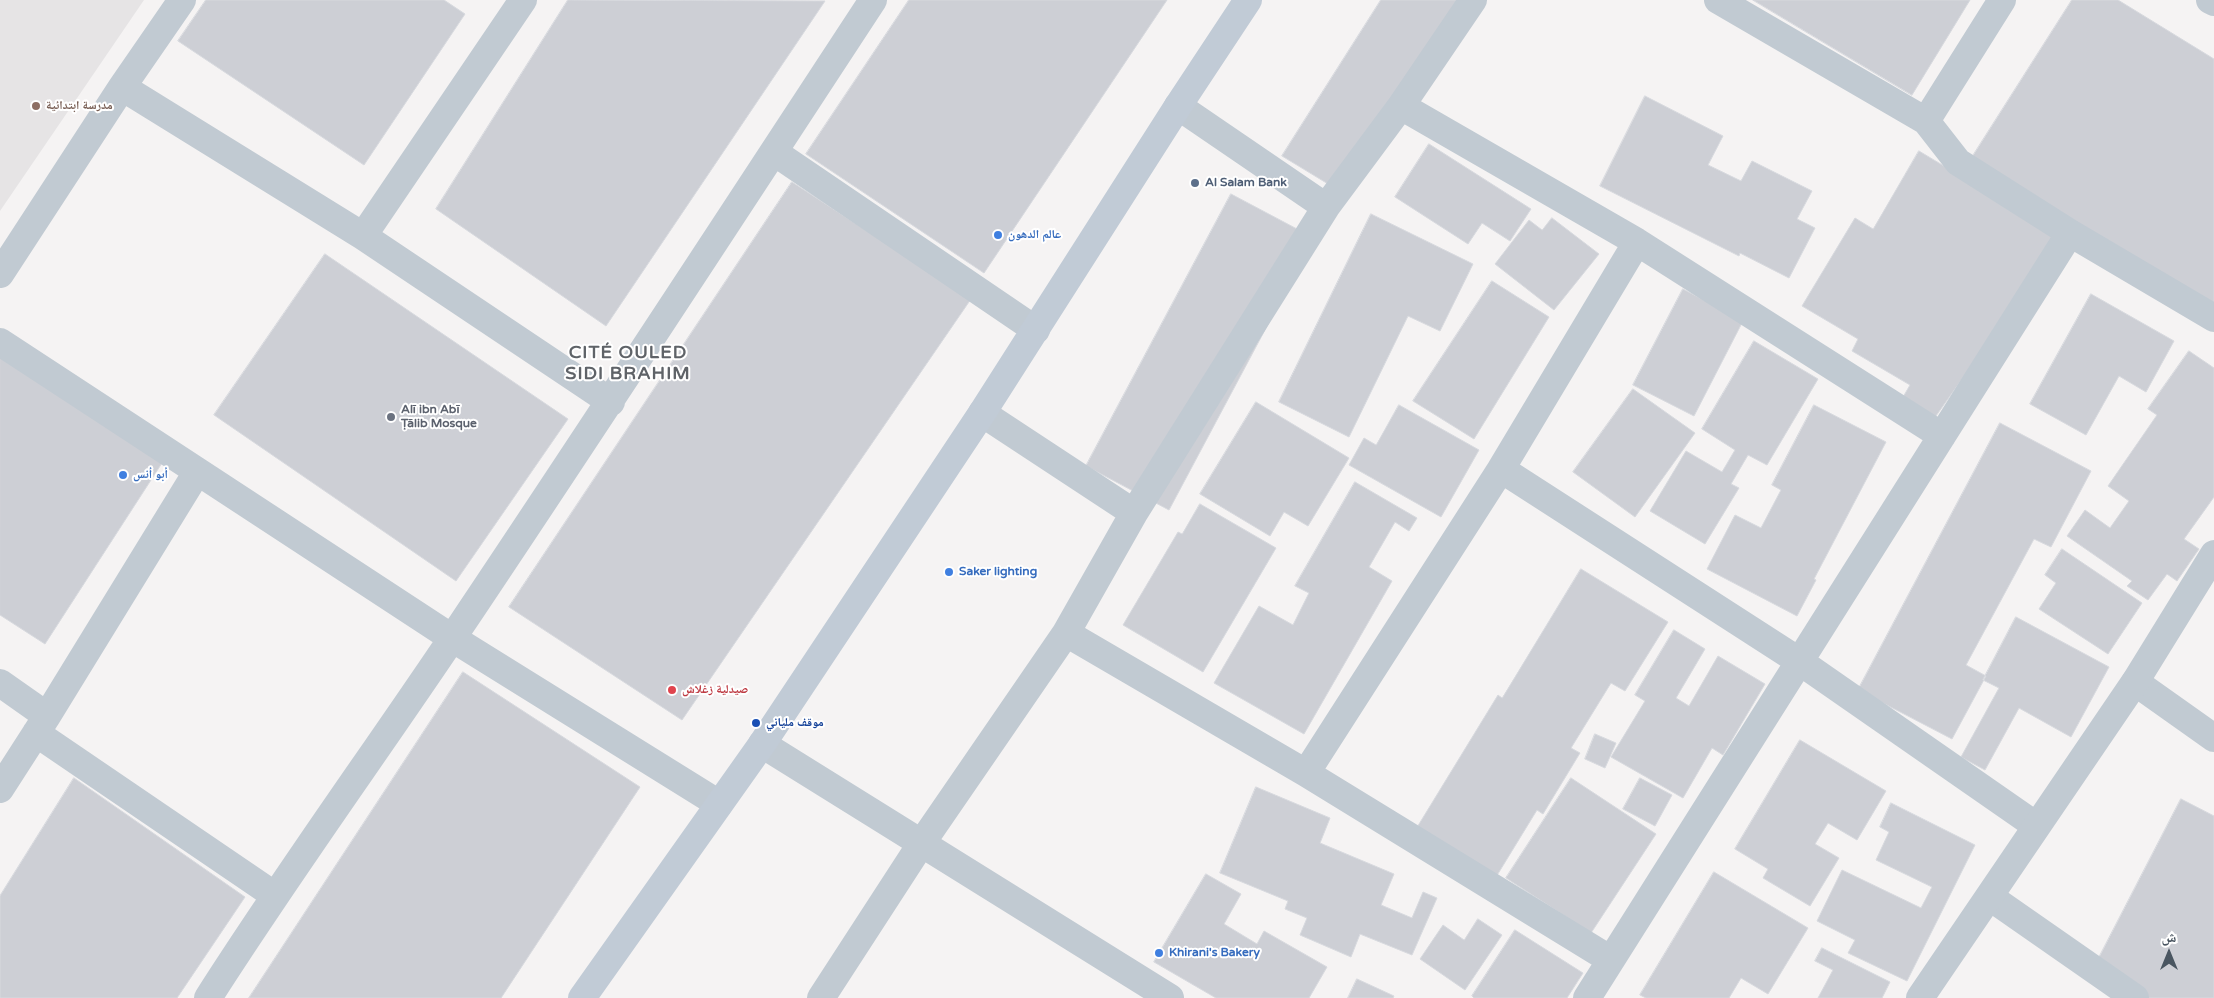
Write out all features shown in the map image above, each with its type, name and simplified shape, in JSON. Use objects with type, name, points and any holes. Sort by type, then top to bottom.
[{"type":"main road","points":[[582,998],[762,744],[982,413],[1248,0]]},
{"type":"street","points":[[0,274],[122,87],[182,0]]},
{"type":"street","points":[[208,998],[274,895],[452,638],[611,402],[873,0]]},
{"type":"street","points":[[821,998],[921,844],[1066,633],[1134,513],[1326,206],[1401,106],[1473,0]]},
{"type":"street","points":[[1718,0],[1926,121],[1958,162],[2070,233],[2214,318]]},
{"type":"street","points":[[1926,121],[2002,0]]},
{"type":"street","points":[[2210,0],[2214,2]]},
{"type":"street","points":[[363,236],[517,2]]},
{"type":"street","points":[[122,87],[363,236],[611,402]]},
{"type":"street","points":[[1178,106],[1326,206]]},
{"type":"street","points":[[1401,106],[1637,242],[1942,436]]},
{"type":"street","points":[[774,152],[1036,330]]},
{"type":"street","points":[[1587,998],[2070,233]]},
{"type":"street","points":[[1306,773],[1501,469],[1637,242]]},
{"type":"street","points":[[0,342],[452,638],[719,804]]},
{"type":"street","points":[[982,413],[1134,513]]},
{"type":"street","points":[[1501,469],[1799,661],[2035,826]]},
{"type":"street","points":[[0,789],[42,725],[197,472]]},
{"type":"street","points":[[1920,998],[1990,897],[2035,826],[2135,682],[2211,565]]},
{"type":"street","points":[[1066,633],[1306,773],[1611,960]]},
{"type":"street","points":[[0,682],[42,725],[274,895]]},
{"type":"street","points":[[2135,682],[2214,738]]},
{"type":"street","points":[[762,744],[921,844],[1137,989],[1170,998]]},
{"type":"street","points":[[1990,897],[2134,998]]},
{"type":"shaded area","name":"مدرسة ابتدائية","points":[[0,0],[144,0],[0,211]]},
{"type":"building","points":[[206,0],[444,0],[465,14],[364,165],[178,41]]},
{"type":"building","points":[[568,0],[825,1],[606,326],[436,209]]},
{"type":"building","points":[[909,0],[1167,0],[984,273],[806,154]]},
{"type":"building","points":[[1381,0],[1465,0],[1343,193],[1282,156]]},
{"type":"building","points":[[1753,0],[1970,0],[1912,95]]},
{"type":"building","points":[[2072,0],[2118,0],[2214,59],[2214,311],[1969,162]]},
{"type":"building","points":[[1645,96],[1723,136],[1708,165],[1741,181],[1752,161],[1812,191],[1797,219],[1815,228],[1789,278],[1740,253],[1739,256],[1600,186]]},
{"type":"building","points":[[1429,144],[1531,209],[1510,241],[1482,223],[1468,244],[1395,197]]},
{"type":"building","points":[[1919,151],[2062,237],[1931,423],[1899,404],[1910,385],[1852,351],[1858,339],[1802,306],[1855,218],[1873,229]]},
{"type":"building","points":[[792,182],[971,299],[682,720],[509,607]]},
{"type":"building","points":[[1231,194],[1314,238],[1169,510],[1086,466]]},
{"type":"building","points":[[1371,214],[1473,264],[1440,331],[1408,316],[1349,437],[1279,402]]},
{"type":"building","points":[[1552,218],[1599,254],[1554,310],[1495,264],[1529,220],[1542,230]]},
{"type":"building","name":"Alī ibn Abī Ṭālib Mosque","points":[[325,254],[568,419],[456,581],[214,415]]},
{"type":"building","points":[[1492,281],[1549,317],[1474,439],[1413,401]]},
{"type":"building","points":[[1683,289],[1743,321],[1694,416],[1633,385]]},
{"type":"building","points":[[2091,294],[2174,341],[2146,392],[2119,376],[2086,435],[2030,404]]},
{"type":"building","points":[[1754,341],[1818,379],[1767,465],[1748,455],[1731,484],[1739,488],[1705,544],[1650,511],[1686,451],[1722,472],[1735,450],[1702,429]]},
{"type":"building","points":[[2189,351],[2214,368],[2214,497],[2184,539],[2199,549],[2177,581],[2167,574],[2148,600],[2127,586],[2132,581],[2067,536],[2085,510],[2110,528],[2129,501],[2108,486],[2157,415],[2148,409]]},
{"type":"building","points":[[0,356],[162,463],[45,644],[0,615]]},
{"type":"building","points":[[1633,389],[1695,433],[1635,517],[1573,472]]},
{"type":"building","points":[[1256,402],[1349,458],[1308,526],[1284,512],[1270,536],[1200,494]]},
{"type":"building","points":[[1399,405],[1479,450],[1441,517],[1349,465],[1364,438],[1376,445]]},
{"type":"building","points":[[1814,405],[1886,442],[1814,579],[1816,580],[1797,616],[1707,569],[1735,515],[1761,528],[1781,490],[1772,485]]},
{"type":"building","points":[[2000,423],[2091,471],[2051,547],[2034,539],[1966,665],[1986,676],[1952,739],[1858,690]]},
{"type":"building","points":[[1355,482],[1417,518],[1409,531],[1395,522],[1369,567],[1392,581],[1304,734],[1214,683],[1259,606],[1293,625],[1309,593],[1295,586]]},
{"type":"building","points":[[1200,504],[1276,548],[1203,672],[1123,625],[1178,532],[1182,534]]},
{"type":"building","points":[[2062,549],[2142,603],[2108,654],[2039,609],[2056,583],[2045,575]]},
{"type":"building","points":[[1581,569],[1668,622],[1625,691],[1611,683],[1571,748],[1580,753],[1543,814],[1537,810],[1496,877],[1416,829],[1498,695],[1502,698]]},
{"type":"building","points":[[2016,617],[2109,667],[2071,737],[2019,708],[1985,770],[1961,757],[1999,688],[1983,680]]},
{"type":"building","points":[[1674,630],[1705,649],[1676,698],[1689,706],[1718,656],[1765,684],[1723,755],[1712,748],[1683,798],[1611,757],[1645,701],[1635,695]]},
{"type":"building","points":[[463,672],[640,787],[501,998],[249,998]]},
{"type":"building","points":[[1595,734],[1616,743],[1605,768],[1585,759]]},
{"type":"building","points":[[1800,740],[1886,791],[1857,840],[1828,823],[1815,844],[1839,858],[1810,906],[1763,878],[1768,869],[1735,849]]},
{"type":"building","points":[[74,778],[245,897],[177,998],[0,998],[0,896]]},
{"type":"building","points":[[1571,778],[1656,834],[1591,933],[1506,878]]},
{"type":"building","points":[[1640,778],[1672,795],[1655,826],[1623,809]]},
{"type":"building","points":[[1256,787],[1330,818],[1320,843],[1394,874],[1381,905],[1412,918],[1423,892],[1437,898],[1412,955],[1360,934],[1351,957],[1300,935],[1307,918],[1285,909],[1288,901],[1220,873]]},
{"type":"building","points":[[2181,799],[2214,816],[2214,998],[2129,998],[2089,977]]},
{"type":"building","points":[[1891,803],[1975,845],[1907,981],[1848,953],[1855,940],[1817,921],[1842,870],[1921,908],[1932,887],[1876,860],[1889,832],[1880,827]]},
{"type":"building","points":[[1714,872],[1808,928],[1768,994],[1741,978],[1729,998],[1646,998],[1640,995]]},
{"type":"building","points":[[1206,874],[1241,894],[1224,924],[1257,944],[1264,931],[1327,967],[1309,998],[1216,998],[1154,962]]},
{"type":"building","points":[[1478,919],[1502,935],[1465,990],[1420,959],[1443,925],[1464,940]]},
{"type":"building","points":[[1515,930],[1583,973],[1567,998],[1474,998],[1472,996]]},
{"type":"building","points":[[1822,948],[1890,982],[1882,998],[1818,998],[1833,970],[1815,961]]},
{"type":"building","points":[[1357,979],[1394,996],[1393,998],[1348,998]]},
{"type":"place","name":"مدرسة ابتدائية","points":[[36,106]]},
{"type":"place","name":"Al Salam Bank","points":[[1195,183]]},
{"type":"place","name":"عالم الدهون","points":[[998,235]]},
{"type":"place","name":"Alī ibn Abī Ṭālib Mosque","points":[[391,417]]},
{"type":"place","name":"أبو أنس","points":[[123,475]]},
{"type":"place","name":"Saker lighting","points":[[949,572]]},
{"type":"place","name":"صيدلية زغلاش","points":[[672,690]]},
{"type":"place","name":"موقف ملياني","points":[[756,723]]},
{"type":"place","name":"Khirani's Bakery","points":[[1159,953]]},
{"type":"district","name":"CITÉ OULED SIDI BRAHIM","points":[[628,363]]}]
